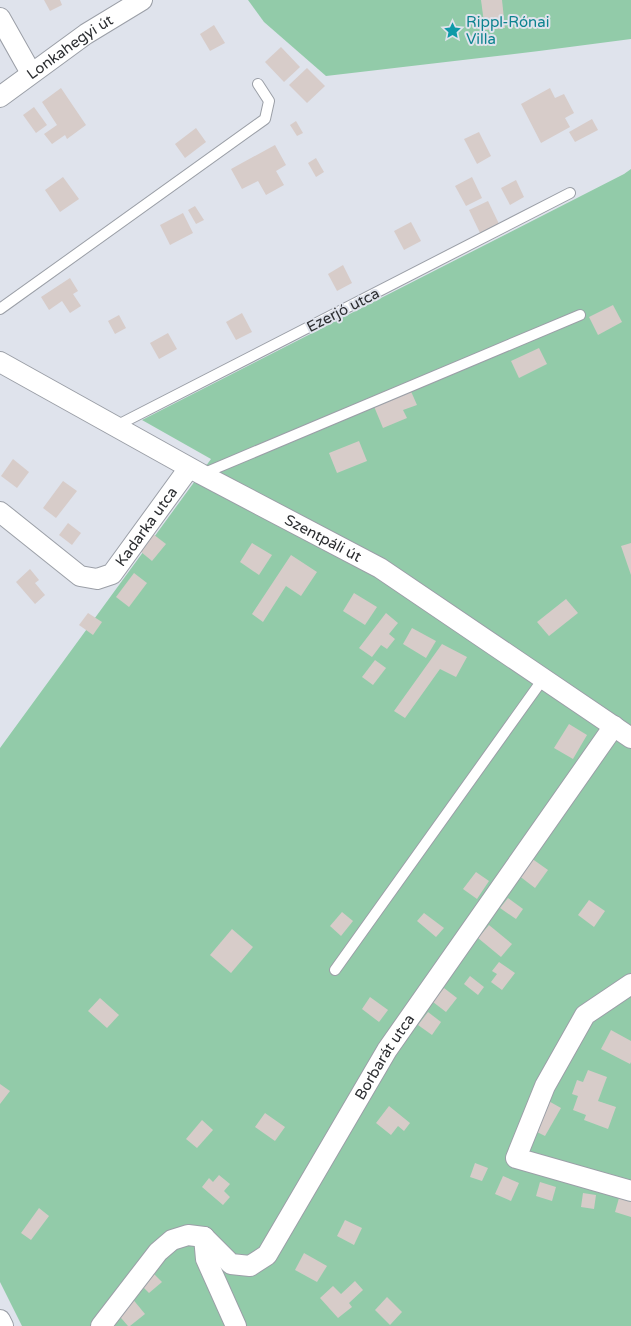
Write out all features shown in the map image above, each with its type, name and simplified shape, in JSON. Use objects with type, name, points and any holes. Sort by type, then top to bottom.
[{"type":"street","name":"Lonkahegyi út","points":[[0,97],[86,34],[142,0]]},
{"type":"street","points":[[0,18],[31,73]]},
{"type":"street","name":"Szentpáli út","points":[[0,362],[195,471],[380,568],[631,738]]},
{"type":"street","name":"Kadarka utca","points":[[0,512],[80,576],[96,579],[112,574],[195,471]]},
{"type":"street","name":"Borbarát utca","points":[[204,1237],[231,1264],[250,1266],[267,1255],[386,1050],[614,726]]},
{"type":"street","points":[[631,984],[585,1015],[545,1086],[516,1158],[631,1191]]},
{"type":"street","points":[[101,1326],[158,1252],[172,1240],[188,1235],[204,1237],[206,1259],[236,1326]]},
{"type":"street","points":[[0,1320],[3,1326]]},
{"type":"lane","points":[[0,308],[265,119],[268,101],[258,84]]},
{"type":"lane","name":"Ezerjó utca","points":[[116,426],[570,194]]},
{"type":"lane","points":[[195,471],[580,315]]},
{"type":"lane","points":[[335,970],[543,679]]},
{"type":"green space","name":"Rippl-Rónai Villa","points":[[248,0],[631,0],[631,39],[326,76],[264,22]]},
{"type":"green space","points":[[631,169],[631,1326],[22,1326],[0,1282],[0,748],[211,459],[142,420]]},
{"type":"building","points":[[44,0],[60,0],[62,5],[50,11]]},
{"type":"building","points":[[481,0],[502,0],[505,28],[485,30]]},
{"type":"building","points":[[214,25],[225,43],[210,51],[200,34]]},
{"type":"building","points":[[281,47],[300,67],[284,82],[265,62]]},
{"type":"building","points":[[307,68],[325,86],[307,103],[289,85]]},
{"type":"building","points":[[61,88],[86,125],[67,139],[65,135],[52,144],[44,134],[57,125],[42,102]]},
{"type":"building","points":[[550,88],[555,98],[564,94],[574,113],[565,118],[570,127],[541,143],[521,104]]},
{"type":"building","points":[[34,107],[47,125],[36,133],[23,115]]},
{"type":"building","points":[[592,119],[598,130],[575,142],[569,132]]},
{"type":"building","points":[[296,121],[303,133],[297,136],[290,125]]},
{"type":"building","points":[[196,128],[206,142],[185,158],[175,144]]},
{"type":"building","points":[[479,132],[491,156],[477,164],[464,139]]},
{"type":"building","points":[[275,145],[286,165],[276,171],[284,185],[266,195],[258,181],[242,189],[231,169]]},
{"type":"building","points":[[316,158],[324,172],[316,177],[308,163]]},
{"type":"building","points":[[63,177],[79,199],[60,212],[45,190]]},
{"type":"building","points":[[472,177],[482,198],[466,206],[455,186]]},
{"type":"building","points":[[516,180],[524,197],[510,205],[501,188]]},
{"type":"building","points":[[488,201],[500,226],[481,235],[469,210]]},
{"type":"building","points":[[195,206],[204,220],[196,224],[188,210]]},
{"type":"building","points":[[183,213],[193,233],[170,245],[160,225]]},
{"type":"building","points":[[411,222],[421,241],[404,250],[394,231]]},
{"type":"building","points":[[343,265],[352,283],[337,291],[328,274]]},
{"type":"building","points":[[70,278],[78,291],[73,294],[81,306],[70,313],[62,301],[49,310],[41,297]]},
{"type":"building","points":[[613,305],[622,322],[598,335],[589,317]]},
{"type":"building","points":[[242,313],[252,332],[236,340],[226,322]]},
{"type":"building","points":[[119,315],[126,328],[115,334],[108,321]]},
{"type":"building","points":[[168,333],[177,349],[159,359],[150,343]]},
{"type":"building","points":[[539,348],[547,364],[519,378],[511,361]]},
{"type":"building","points":[[410,389],[417,405],[403,410],[407,418],[383,428],[373,404]]},
{"type":"building","points":[[359,441],[367,461],[337,473],[329,453]]},
{"type":"building","points":[[13,459],[29,472],[17,488],[1,476]]},
{"type":"building","points":[[63,481],[77,491],[56,518],[43,508]]},
{"type":"building","points":[[68,523],[81,533],[72,545],[59,535]]},
{"type":"building","points":[[149,531],[166,544],[152,561],[135,547]]},
{"type":"building","points":[[252,543],[272,555],[259,575],[240,562]]},
{"type":"building","points":[[631,543],[631,575],[621,546]]},
{"type":"building","points":[[291,555],[317,572],[301,596],[286,586],[263,622],[252,614]]},
{"type":"building","points":[[30,569],[39,580],[35,583],[45,595],[35,604],[16,582]]},
{"type":"building","points":[[134,573],[147,583],[129,607],[116,597]]},
{"type":"building","points":[[354,593],[377,607],[365,625],[343,611]]},
{"type":"building","points":[[566,599],[578,613],[549,636],[537,622]]},
{"type":"building","points":[[88,613],[102,622],[93,635],[79,625]]},
{"type":"building","points":[[386,613],[398,623],[389,634],[395,639],[387,649],[381,645],[372,657],[359,648]]},
{"type":"building","points":[[412,628],[436,641],[426,658],[403,644]]},
{"type":"building","points":[[442,644],[467,657],[456,677],[440,669],[405,718],[394,711]]},
{"type":"building","points":[[375,660],[386,668],[373,685],[362,677]]},
{"type":"building","points":[[569,724],[587,735],[573,759],[554,748]]},
{"type":"building","points":[[531,858],[548,870],[535,888],[518,875]]},
{"type":"building","points":[[476,872],[489,881],[477,899],[463,889]]},
{"type":"building","points":[[508,898],[523,909],[516,919],[500,908]]},
{"type":"building","points":[[589,900],[605,911],[594,927],[578,915]]},
{"type":"building","points":[[342,912],[353,921],[341,936],[330,926]]},
{"type":"building","points":[[424,913],[444,928],[436,937],[417,921]]},
{"type":"building","points":[[489,925],[512,944],[501,957],[478,938]]},
{"type":"building","points":[[232,929],[253,947],[231,973],[210,955]]},
{"type":"building","points":[[499,962],[515,973],[502,990],[491,982],[497,974],[492,971]]},
{"type":"building","points":[[470,976],[484,987],[478,995],[464,984]]},
{"type":"building","points":[[444,988],[457,998],[446,1012],[433,1002]]},
{"type":"building","points":[[370,997],[388,1010],[379,1022],[362,1009]]},
{"type":"building","points":[[100,998],[119,1015],[107,1028],[88,1011]]},
{"type":"building","points":[[428,1012],[441,1022],[432,1035],[418,1025]]},
{"type":"building","points":[[611,1030],[631,1041],[630,1064],[601,1049]]},
{"type":"building","points":[[588,1070],[607,1077],[598,1101],[616,1107],[608,1129],[584,1120],[586,1115],[573,1110],[578,1096],[572,1094],[577,1080],[583,1082]]},
{"type":"building","points":[[0,1084],[10,1091],[0,1104]]},
{"type":"building","points":[[545,1099],[561,1108],[545,1136],[529,1128]]},
{"type":"building","points":[[389,1106],[410,1123],[404,1131],[398,1126],[391,1135],[376,1123]]},
{"type":"building","points":[[265,1113],[285,1127],[275,1141],[255,1127]]},
{"type":"building","points":[[202,1120],[213,1130],[197,1148],[186,1139]]},
{"type":"building","points":[[475,1163],[488,1168],[482,1181],[470,1177]]},
{"type":"building","points":[[219,1175],[230,1184],[224,1191],[230,1197],[223,1205],[202,1187],[209,1178],[213,1182]]},
{"type":"building","points":[[503,1176],[519,1183],[511,1201],[495,1194]]},
{"type":"building","points":[[540,1182],[556,1187],[552,1201],[536,1196]]},
{"type":"building","points":[[583,1193],[596,1195],[594,1209],[581,1207]]},
{"type":"building","points":[[619,1198],[631,1202],[631,1217],[615,1212]]},
{"type":"building","points":[[39,1208],[49,1216],[31,1240],[21,1233]]},
{"type":"building","points":[[345,1220],[362,1228],[354,1245],[337,1236]]},
{"type":"building","points":[[304,1253],[327,1266],[317,1282],[295,1270]]},
{"type":"building","points":[[154,1274],[162,1282],[149,1293],[141,1285]]},
{"type":"building","points":[[355,1281],[363,1290],[349,1303],[352,1307],[338,1318],[320,1298],[333,1286],[341,1294]]},
{"type":"building","points":[[131,1297],[145,1314],[128,1326],[115,1311]]},
{"type":"building","points":[[387,1297],[402,1312],[390,1325],[375,1310]]},
{"type":"place","name":"Rippl-Rónai Villa","points":[[452,31]]}]
